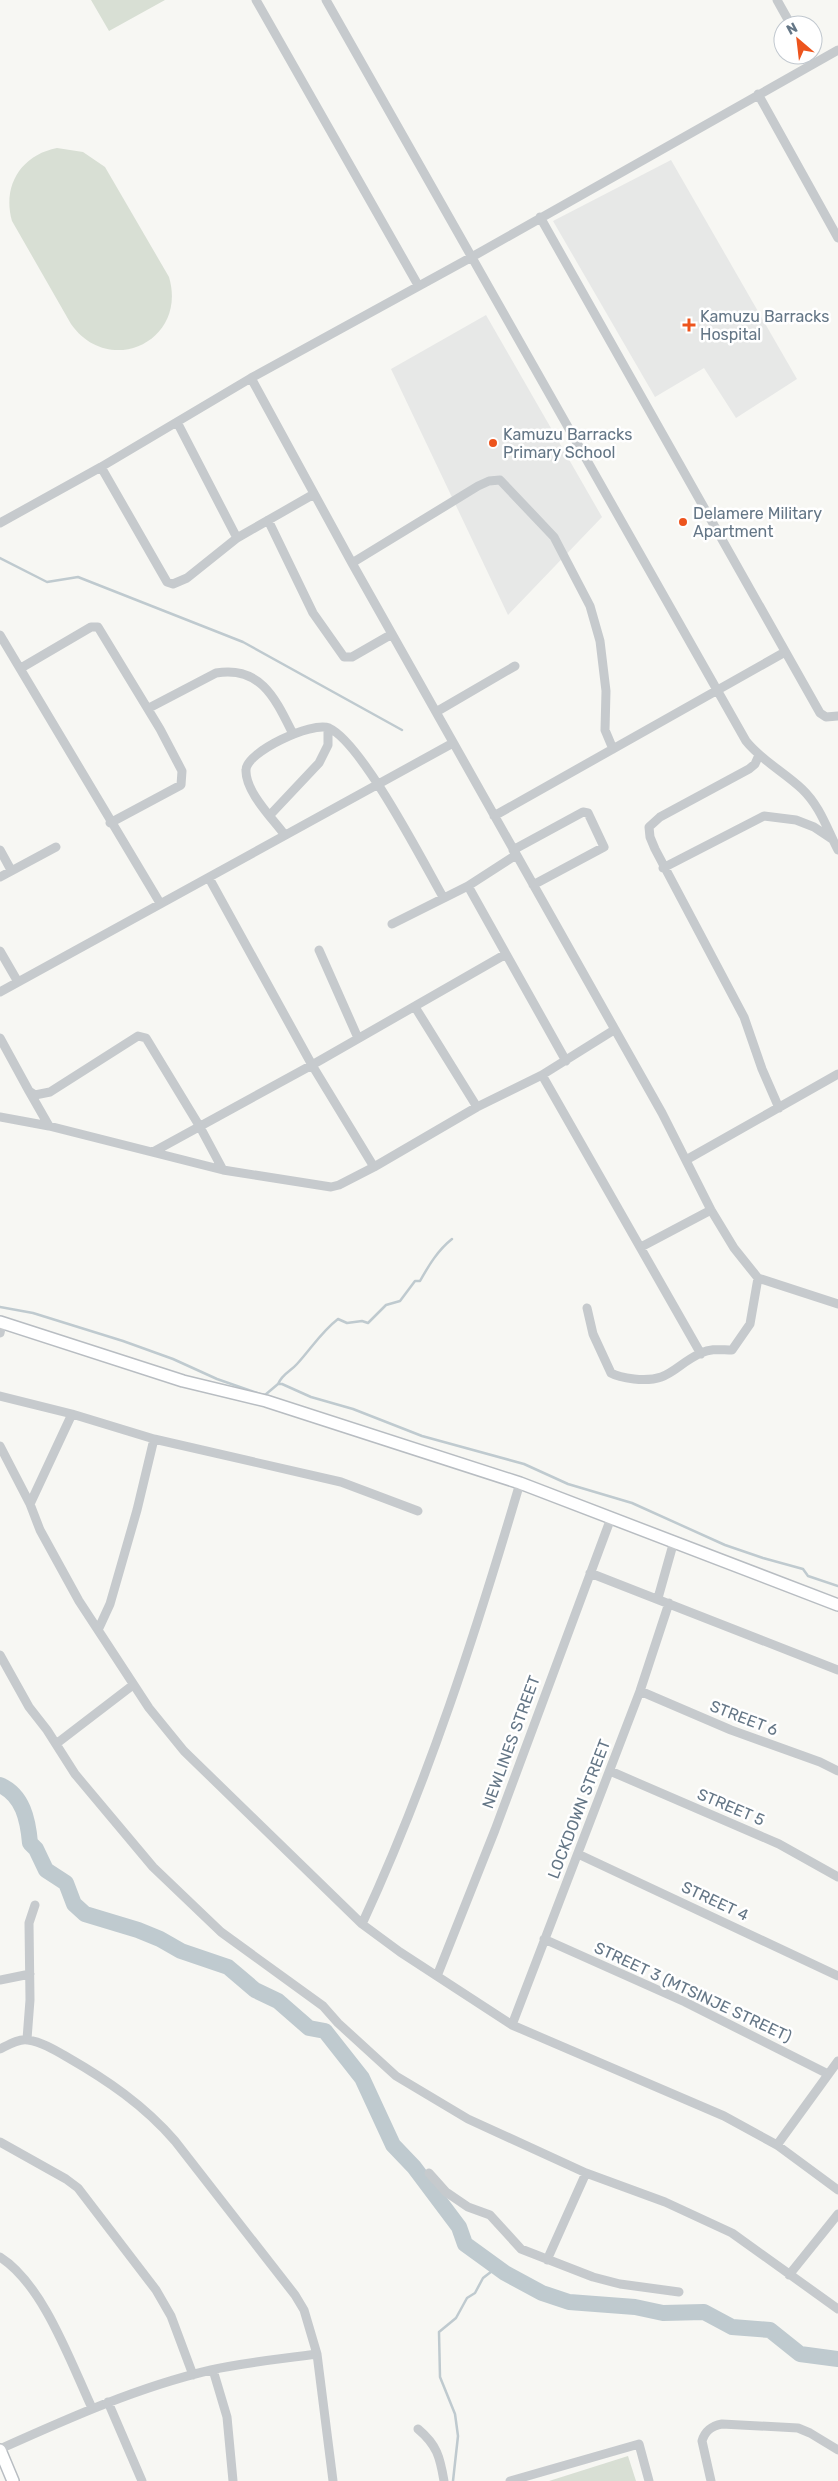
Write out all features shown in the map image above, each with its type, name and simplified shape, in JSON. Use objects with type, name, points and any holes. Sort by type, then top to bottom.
[{"type":"street","points":[[256,0],[418,285]]},
{"type":"street","points":[[326,0],[470,258],[746,741],[759,755],[773,764],[807,795],[820,812],[838,850]]},
{"type":"street","points":[[777,0],[785,15]]},
{"type":"street","points":[[823,58],[838,50]]},
{"type":"street","points":[[0,523],[101,467],[251,378],[470,258],[810,65]]},
{"type":"street","points":[[758,94],[838,238]]},
{"type":"street","points":[[540,217],[820,713],[826,717],[838,716]]},
{"type":"street","points":[[251,378],[352,563],[686,1160],[711,1210],[734,1248],[758,1278],[838,1304]]},
{"type":"street","points":[[177,422],[237,538]]},
{"type":"street","points":[[101,467],[167,582],[173,584],[180,583],[237,538],[314,494]]},
{"type":"street","points":[[352,563],[478,486],[489,481],[500,480],[513,491],[554,537],[590,606],[600,641],[606,692],[605,730],[613,749]]},
{"type":"street","points":[[268,520],[313,613],[344,657],[352,657],[392,634]]},
{"type":"street","points":[[21,668],[91,627],[98,627],[149,708],[182,771],[181,785],[110,823]]},
{"type":"street","points":[[0,635],[110,823],[160,904]]},
{"type":"street","points":[[494,816],[785,652]]},
{"type":"street","points":[[436,712],[514,666]]},
{"type":"street","points":[[149,708],[216,674],[224,672],[241,674],[256,680],[269,690],[293,734]]},
{"type":"street","points":[[284,834],[256,798],[245,770],[249,761],[293,734],[312,727],[328,728],[349,746],[377,785],[403,825],[443,897]]},
{"type":"street","points":[[270,815],[319,763],[328,745],[328,728]]},
{"type":"street","points":[[0,992],[209,878],[284,834],[453,743]]},
{"type":"street","points":[[759,755],[755,764],[750,769],[651,823],[650,837],[664,868],[744,1017],[762,1069],[779,1108]]},
{"type":"street","points":[[392,924],[468,886],[515,852],[583,812],[588,813],[604,847],[533,885]]},
{"type":"street","points":[[664,868],[764,816],[796,820],[814,827],[832,839]]},
{"type":"street","points":[[0,877],[56,847]]},
{"type":"street","points":[[0,850],[11,870]]},
{"type":"street","points":[[209,878],[312,1065],[374,1167]]},
{"type":"street","points":[[468,886],[566,1061]]},
{"type":"street","points":[[0,950],[18,982]]},
{"type":"street","points":[[319,950],[358,1038]]},
{"type":"street","points":[[153,1152],[312,1065],[506,954]]},
{"type":"street","points":[[415,1007],[477,1107]]},
{"type":"street","points":[[0,1117],[49,1126],[224,1170],[324,1187],[339,1185],[374,1167],[477,1107],[542,1075],[614,1030]]},
{"type":"street","points":[[29,1091],[35,1095],[50,1092],[138,1036],[142,1036],[146,1038],[224,1170]]},
{"type":"street","points":[[0,1038],[49,1126]]},
{"type":"street","points":[[686,1160],[838,1074]]},
{"type":"street","points":[[542,1075],[701,1354]]},
{"type":"street","points":[[641,1247],[711,1210]]},
{"type":"street","points":[[587,1308],[593,1334],[611,1373],[616,1376],[655,1380],[668,1375],[701,1354],[716,1349],[732,1350],[746,1334],[750,1324],[758,1278]]},
{"type":"street","points":[[1,1326],[183,1381],[266,1402],[520,1483],[838,1605]]},
{"type":"street","points":[[0,1396],[72,1414],[154,1439],[341,1482],[418,1510]]},
{"type":"street","points":[[30,1504],[72,1414]]},
{"type":"street","points":[[98,1630],[110,1604],[137,1510],[154,1439]]},
{"type":"street","points":[[0,1446],[30,1504],[40,1530],[98,1630],[133,1685],[184,1751],[362,1924],[512,2025],[724,2116],[778,2144],[838,2190]]},
{"type":"street","points":[[362,1924],[390,1863],[417,1795],[489,1590],[520,1483]]},
{"type":"street","name":"NEWLINES STREET","points":[[437,1976],[611,1518]]},
{"type":"street","points":[[658,1598],[674,1541]]},
{"type":"street","points":[[590,1572],[838,1670]]},
{"type":"street","name":"LOCKDOWN STREET","points":[[512,2025],[640,1691],[669,1602]]},
{"type":"street","points":[[0,1655],[29,1707],[75,1774],[106,1813],[160,1873],[221,1932],[323,2006],[338,2023],[396,2076],[468,2119],[586,2173],[665,2202],[732,2233],[838,2309]]},
{"type":"street","points":[[56,1744],[133,1685]]},
{"type":"street","name":"STREET 6","points":[[640,1691],[730,1730],[820,1762],[838,1771]]},
{"type":"street","name":"STREET 5","points":[[610,1770],[779,1844],[838,1877]]},
{"type":"street","name":"STREET 4","points":[[578,1854],[838,1976]]},
{"type":"street","points":[[27,2039],[30,1974],[29,1923],[35,1906]]},
{"type":"street","name":"STREET 3 (MTSINJE STREET)","points":[[544,1939],[686,2002],[828,2074]]},
{"type":"street","points":[[0,1980],[30,1974]]},
{"type":"street","points":[[0,2049],[13,2042],[27,2039],[43,2044],[83,2066],[135,2101],[156,2118],[295,2295],[310,2326],[317,2354],[333,2481]]},
{"type":"street","points":[[778,2144],[838,2061]]},
{"type":"street","points":[[0,2142],[66,2179],[78,2188],[156,2290],[171,2316],[193,2375]]},
{"type":"street","points":[[430,2173],[446,2192],[468,2206],[490,2215],[521,2248],[546,2260],[620,2284],[679,2292]]},
{"type":"street","points":[[546,2260],[586,2173]]},
{"type":"street","points":[[789,2275],[838,2214]]},
{"type":"street","points":[[0,2258],[22,2276],[38,2297],[92,2408]]},
{"type":"street","points":[[14,2481],[0,2449],[92,2408],[213,2370],[317,2354]]},
{"type":"street","points":[[213,2370],[227,2417],[233,2481]]},
{"type":"street","points":[[108,2402],[142,2481]]},
{"type":"street","points":[[711,2481],[702,2442],[708,2429],[715,2425],[798,2428],[838,2450]]},
{"type":"street","points":[[418,2429],[431,2440],[436,2448],[444,2481]]},
{"type":"street","points":[[510,2481],[639,2444],[649,2481]]},
{"type":"shaded area","points":[[91,0],[165,0],[109,31]]},
{"type":"shaded area","points":[[57,148],[83,152],[105,167],[169,277],[172,300],[167,319],[156,334],[141,345],[124,350],[105,348],[87,340],[71,324],[12,221],[10,196],[12,184],[17,174],[33,157]]},
{"type":"shaded area","name":"Kamuzu Barracks Hospital","points":[[671,160],[797,379],[736,418],[704,368],[655,397],[553,221]]},
{"type":"shaded area","name":"Kamuzu Barracks Primary School","points":[[486,315],[602,517],[508,615],[391,369]]},
{"type":"shaded area","points":[[628,2456],[636,2481],[549,2481]]},
{"type":"waterway","points":[[0,558],[47,582],[78,577],[243,642],[402,730]]},
{"type":"waterway","points":[[278,1384],[282,1377],[297,1364],[321,1335],[338,1319],[347,1323],[362,1321],[368,1323],[386,1305],[400,1301],[415,1281],[420,1281],[438,1253],[452,1239]]},
{"type":"waterway","points":[[0,1307],[33,1313],[123,1341],[173,1359],[217,1379],[260,1394],[265,1395],[278,1384],[282,1384],[311,1397],[353,1409],[422,1436],[524,1464],[568,1484],[632,1503],[725,1545],[803,1569],[808,1576],[838,1586]]},
{"type":"waterway","points":[[0,1785],[14,1795],[23,1809],[30,1843],[36,1849],[46,1870],[66,1883],[74,1904],[85,1914],[138,1930],[160,1939],[181,1951],[228,1967],[255,1990],[278,2001],[309,2028],[325,2031],[362,2078],[393,2145],[414,2167],[459,2227],[465,2244],[505,2273],[542,2293],[569,2302],[635,2307],[663,2313],[704,2312],[732,2327],[770,2330],[800,2354],[838,2359]]},
{"type":"waterway","points":[[453,2481],[458,2436],[455,2414],[440,2377],[439,2332],[456,2318],[467,2298],[475,2293],[483,2278],[496,2268]]},
{"type":"place","name":"Kamuzu Barracks Hospital","points":[[689,325]]},
{"type":"place","name":"Kamuzu Barracks Primary School","points":[[493,443]]},
{"type":"place","name":"Delamere Military Apartment","points":[[683,522]]}]
